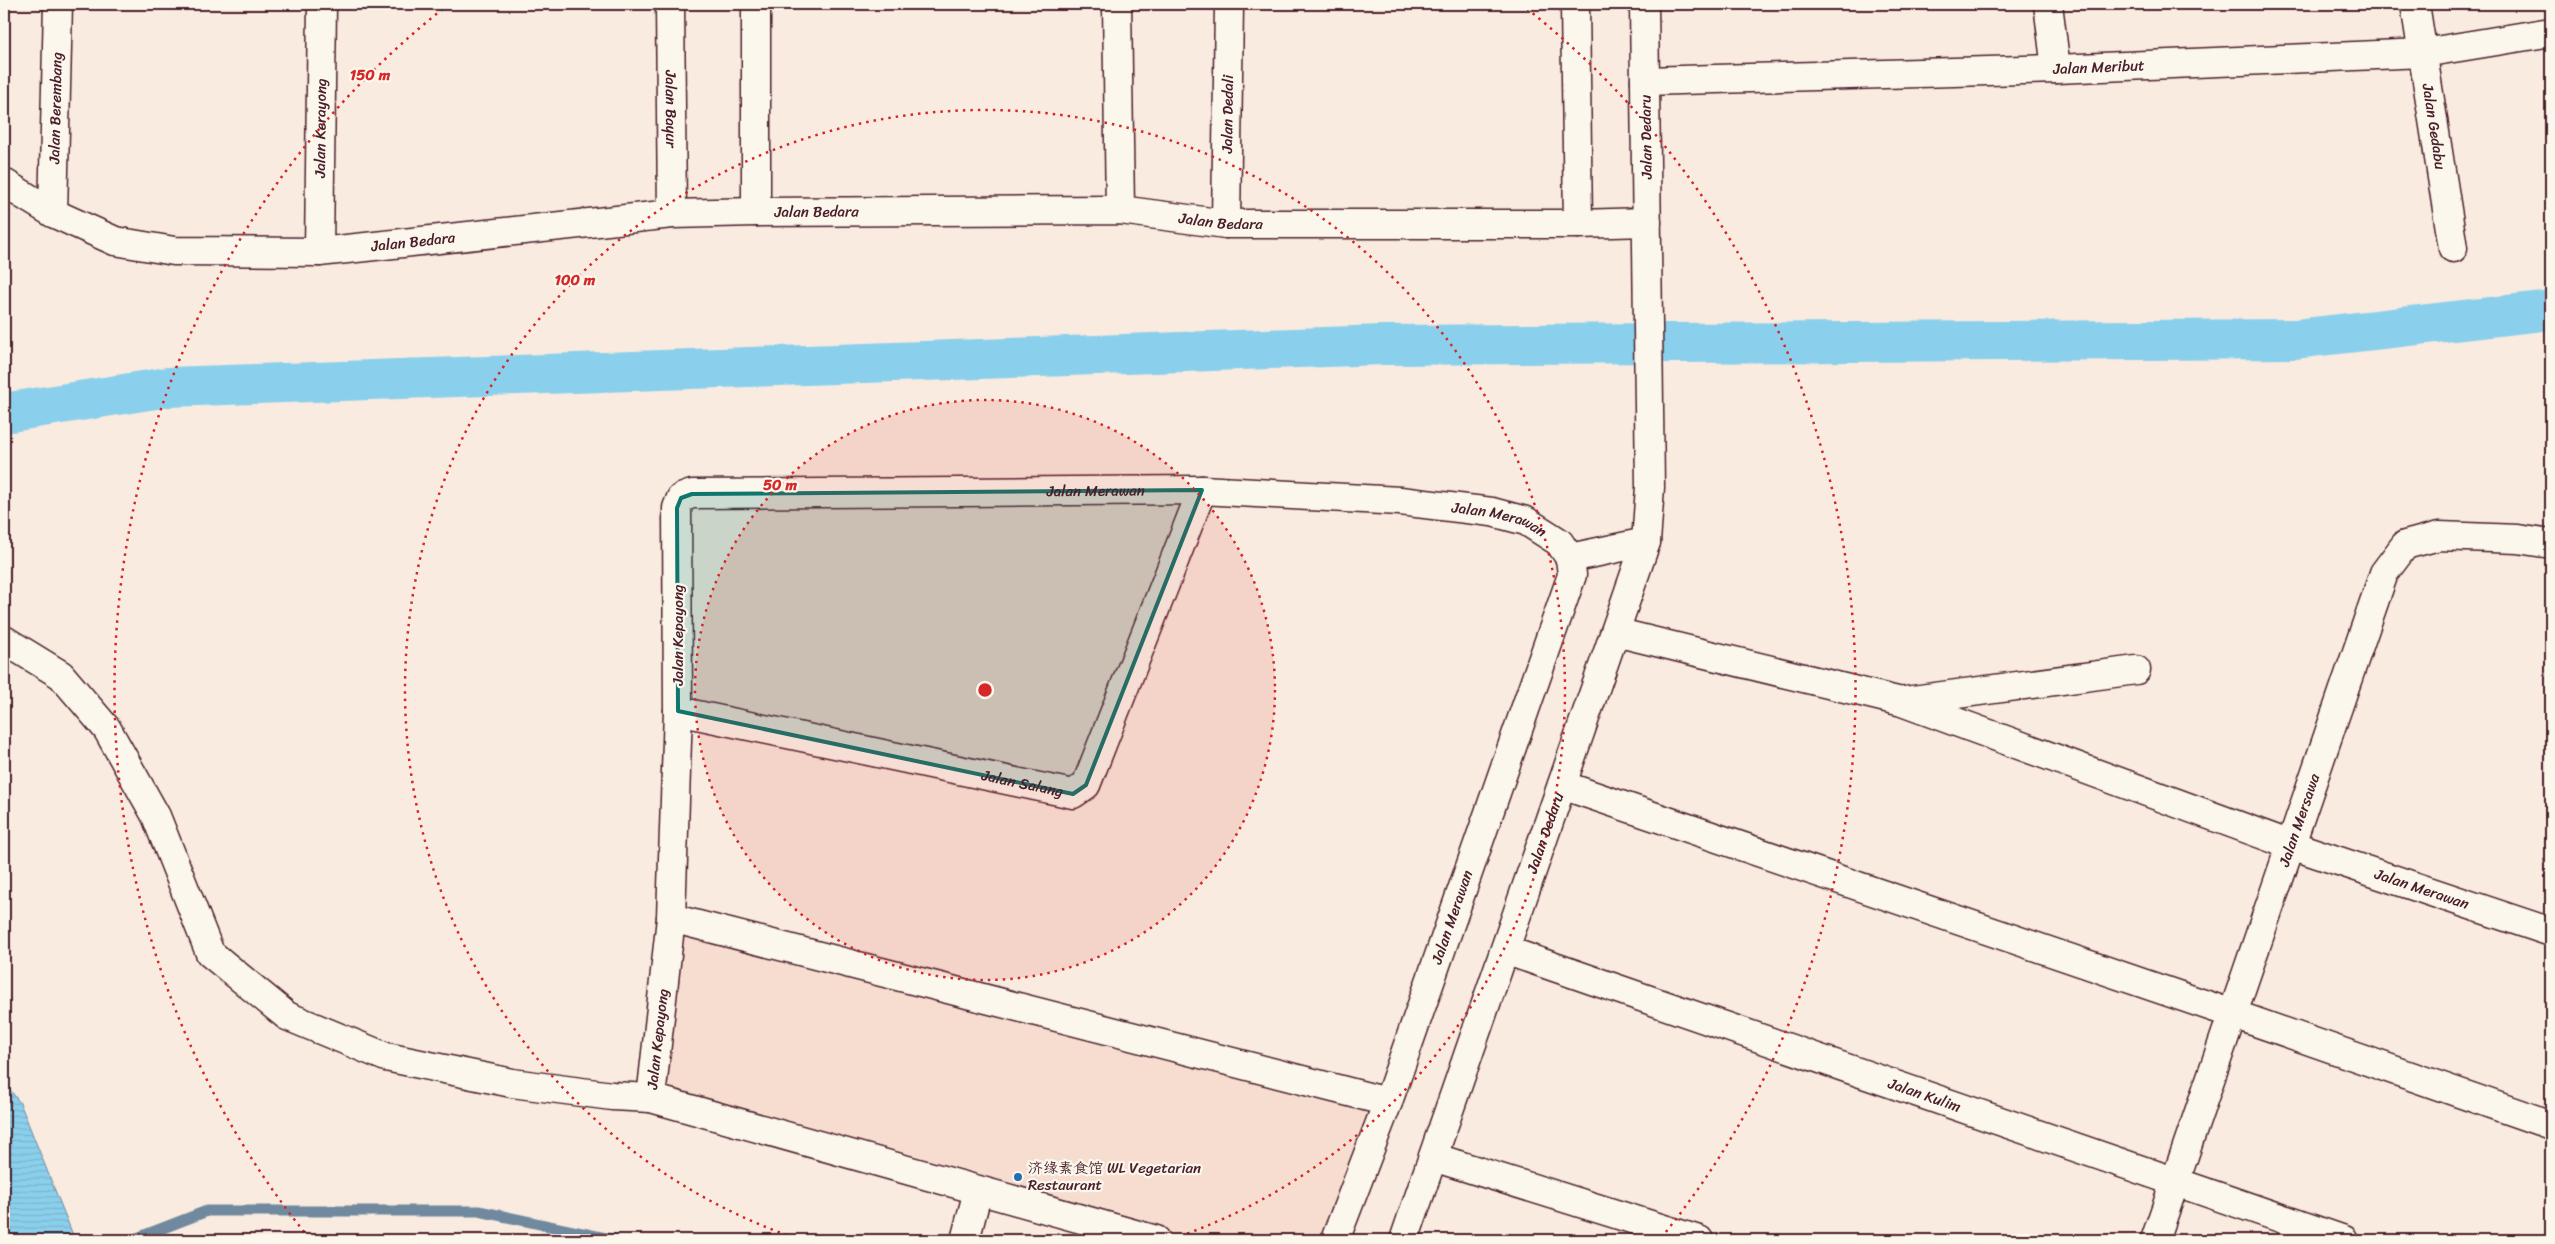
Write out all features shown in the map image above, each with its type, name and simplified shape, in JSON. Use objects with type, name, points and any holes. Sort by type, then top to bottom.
[{"type":"street","name":"Jalan Berembang","points":[[53,213],[58,4]]},
{"type":"street","name":"Jalan Kerayong","points":[[319,252],[322,4]]},
{"type":"street","name":"Jalan Bayur","points":[[670,4],[672,214]]},
{"type":"street","points":[[756,4],[756,212]]},
{"type":"street","points":[[1117,4],[1120,210]]},
{"type":"street","name":"Jalan Dedali","points":[[1226,224],[1229,4]]},
{"type":"street","points":[[1575,4],[1578,224]]},
{"type":"street","name":"Jalan Dedaru","points":[[1404,1240],[1646,542],[1650,487],[1644,4]]},
{"type":"street","points":[[2048,4],[2056,69]]},
{"type":"street","name":"Jalan Gedabu","points":[[2415,4],[2452,248]]},
{"type":"street","name":"Jalan Meribut","points":[[1645,81],[2056,69],[2423,53],[2551,32]]},
{"type":"street","name":"Jalan Bedara","points":[[4,183],[53,213],[115,241],[174,251],[319,252],[672,214],[756,212],[1120,210],[1226,224],[1578,224],[1647,222]]},
{"type":"street","name":"Jalan Merawan","points":[[692,494],[1202,490],[1400,501],[1492,512],[1526,521],[1559,542],[1570,558],[1572,575],[1388,1102],[1335,1240]]},
{"type":"street","name":"Jalan Salang","points":[[678,711],[1073,794],[1086,785],[1202,490]]},
{"type":"street","name":"Jalan Kepayong","points":[[692,494],[681,498],[677,508],[678,711],[671,918],[650,1098],[1156,1240]]},
{"type":"street","name":"Jalan Mersawa","points":[[2155,1240],[2384,573],[2405,545],[2439,536],[2518,539],[2551,544]]},
{"type":"street","points":[[1570,558],[1646,542]]},
{"type":"street","name":"Jalan Merawan","points":[[1615,632],[1902,702],[2291,845],[2551,932]]},
{"type":"street","points":[[4,640],[61,675],[107,730],[156,816],[210,952],[287,1016],[386,1057],[512,1083],[612,1096],[650,1098]]},
{"type":"street","points":[[1902,702],[2136,670]]},
{"type":"street","points":[[1562,785],[2233,1014],[2551,1125]]},
{"type":"street","points":[[671,918],[1388,1102]]},
{"type":"street","name":"Jalan Kulim","points":[[1505,950],[2344,1240]]},
{"type":"street","points":[[1433,1157],[1699,1240]]},
{"type":"street","points":[[965,1240],[978,1191]]},
{"type":"highlighted area","points":[[1202,490],[1086,785],[1073,794],[678,711],[677,508],[681,498],[692,494]]},
{"type":"shaded area","points":[[658,905],[1405,1094],[1349,1240],[1107,1240],[637,1108]]},
{"type":"water","points":[[4,1082],[20,1103],[75,1240],[4,1240]]},
{"type":"waterway","points":[[4,413],[168,387],[1383,345],[2295,339],[2551,310]]},
{"type":"waterway","points":[[132,1240],[207,1211],[479,1211],[615,1240]]},
{"type":"place","name":"济缘素食馆 WL Vegetarian Restaurant","points":[[1018,1177]]}]
